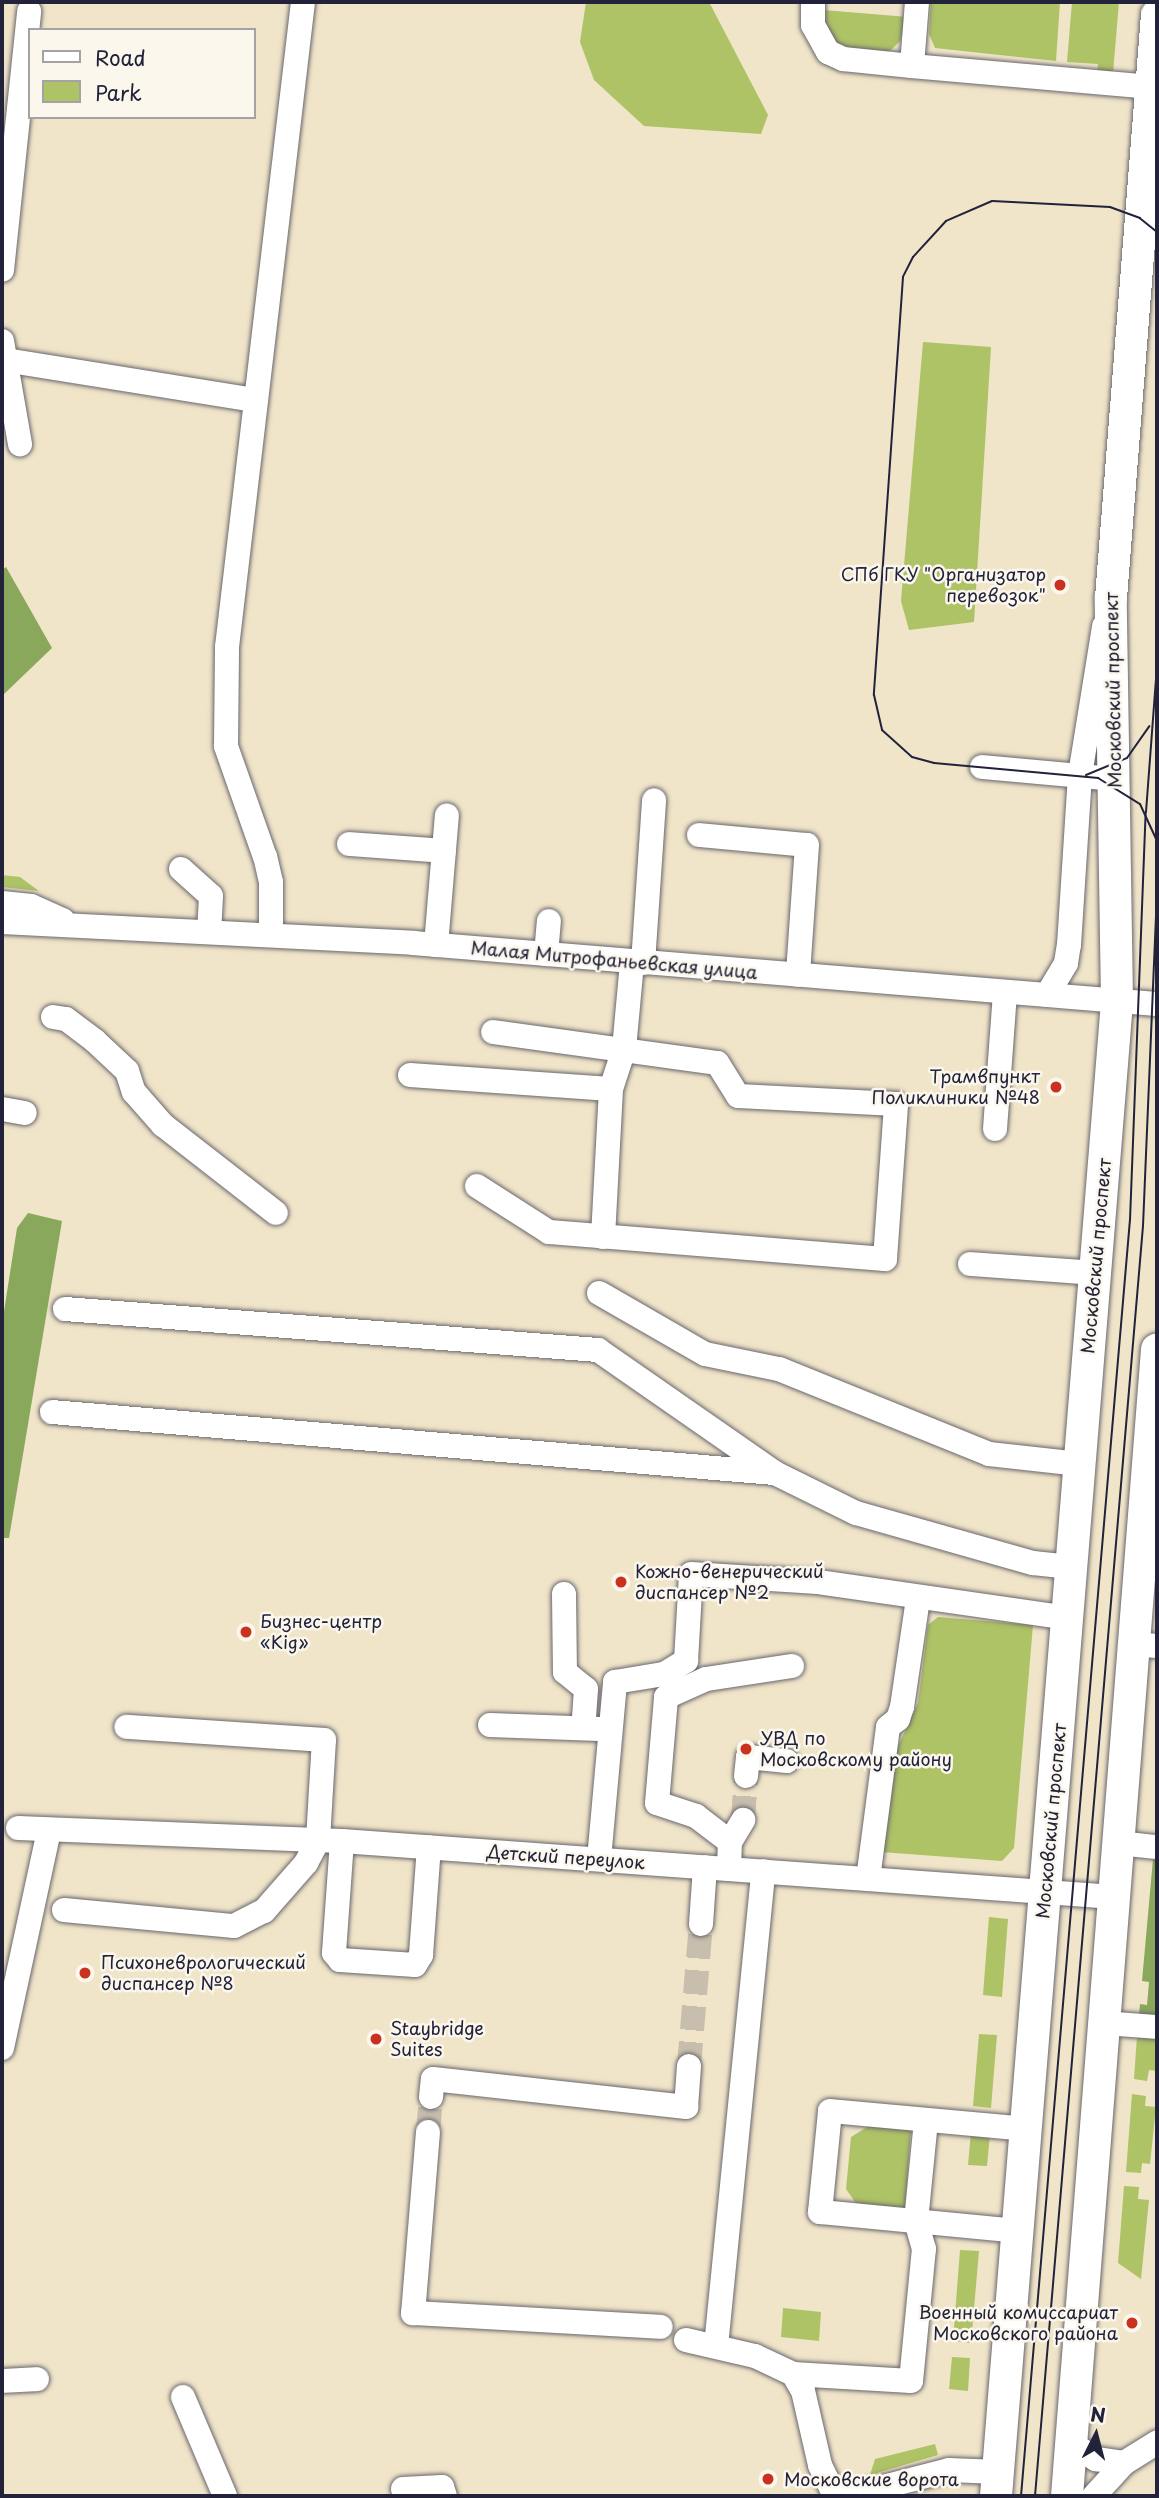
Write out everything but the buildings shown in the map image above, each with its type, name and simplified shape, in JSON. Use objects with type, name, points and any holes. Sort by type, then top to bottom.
[{"type":"main road","name":"Московский проспект","points":[[997,2484],[1117,1001],[1111,598],[1157,15]]},
{"type":"main road","points":[[1067,2496],[1118,1843],[1146,1645],[1157,1350]]},
{"type":"street","points":[[271,934],[268,869],[226,746],[227,647],[303,2]]},
{"type":"street","points":[[813,2],[813,25],[828,52],[843,59],[1151,87]]},
{"type":"street","points":[[912,66],[916,2]]},
{"type":"street","points":[[2,270],[29,11]]},
{"type":"street","points":[[20,443],[4,350],[256,400]]},
{"type":"street","points":[[1048,995],[1066,963],[1069,945],[1080,776],[1097,651],[1111,598]]},
{"type":"street","points":[[982,767],[1114,779]]},
{"type":"street","points":[[603,1237],[611,1089],[624,1049],[638,962],[654,800]]},
{"type":"street","points":[[436,945],[447,815]]},
{"type":"street","points":[[699,835],[807,845],[798,975]]},
{"type":"street","points":[[349,844],[444,851]]},
{"type":"street","points":[[181,869],[211,896],[209,930]]},
{"type":"street","name":"Малая Митрофаньевская улица","points":[[2,903],[31,906],[70,923]]},
{"type":"street","points":[[546,954],[549,921]]},
{"type":"street","name":"Малая Митрофаньевская улица","points":[[2,922],[209,930],[436,945],[1157,1004]]},
{"type":"street","points":[[996,1129],[1005,992]]},
{"type":"street","points":[[53,1017],[66,1019],[95,1041],[127,1071],[134,1092],[163,1125],[276,1213]]},
{"type":"street","points":[[477,1186],[549,1233],[885,1259],[896,1104],[738,1096],[717,1063],[493,1032]]},
{"type":"street","points":[[410,1075],[611,1089]]},
{"type":"street","points":[[970,1264],[1095,1273]]},
{"type":"street","points":[[599,1293],[705,1354],[779,1369],[989,1454],[1079,1464]]},
{"type":"street","points":[[65,1309],[598,1350],[775,1473],[856,1514],[1033,1563],[1071,1567]]},
{"type":"street","points":[[52,1412],[775,1473]]},
{"type":"street","points":[[599,1859],[615,1682],[664,1674],[686,1661],[691,1574],[818,1582],[918,1600],[1067,1618]]},
{"type":"street","points":[[564,1594],[565,1672],[586,1689],[583,1728]]},
{"type":"street","points":[[868,1879],[888,1727],[898,1719],[902,1707],[918,1600]]},
{"type":"street","points":[[730,1842],[696,1816],[657,1803],[666,1696],[706,1679],[792,1667]]},
{"type":"street","points":[[490,1725],[610,1730]]},
{"type":"street","points":[[64,1910],[234,1926],[264,1912],[306,1863],[318,1840],[324,1740],[126,1727]]},
{"type":"street","points":[[746,1776],[748,1757],[787,1761]]},
{"type":"street","points":[[730,1869],[730,1842],[743,1820]]},
{"type":"street","name":"Детский переулок","points":[[18,1828],[342,1841],[1114,1897]]},
{"type":"street","points":[[2,2048],[49,1829]]},
{"type":"street","points":[[342,1841],[334,1952],[340,1960],[403,1965],[415,1965],[421,1955],[429,1847]]},
{"type":"street","points":[[1118,1843],[1157,1847]]},
{"type":"street","points":[[701,1924],[705,1867]]},
{"type":"street","points":[[717,2335],[763,1871]]},
{"type":"street","points":[[1104,2023],[1157,2026]]},
{"type":"street","points":[[431,2097],[433,2079],[686,2107],[689,2066]]},
{"type":"street","points":[[1018,2231],[820,2212],[830,2111],[1026,2129]]},
{"type":"street","points":[[793,2374],[911,2381],[924,2249],[916,2221],[926,2120]]},
{"type":"street","points":[[428,2132],[413,2313],[660,2328]]},
{"type":"street","points":[[686,2340],[717,2335],[793,2374],[803,2391],[820,2465],[835,2496]]},
{"type":"street","points":[[2,2381],[37,2379]]},
{"type":"street","points":[[183,2397],[225,2496]]},
{"type":"street","points":[[1094,2496],[1124,2463],[1157,2442]]},
{"type":"street","points":[[1071,2443],[1096,2459],[1124,2463]]},
{"type":"street","points":[[848,2496],[938,2472],[997,2484]]},
{"type":"street","points":[[403,2488],[442,2487],[445,2496]]},
{"type":"green space","points":[[586,2],[709,2],[768,115],[761,134],[644,126],[594,80],[580,42]]},
{"type":"green space","points":[[931,2],[1060,2],[1056,61],[935,48],[929,34]]},
{"type":"green space","points":[[1072,2],[1119,2],[1113,73],[1097,72],[1098,64],[1067,62]]},
{"type":"green space","points":[[823,10],[908,17],[900,41],[891,50],[880,55],[848,52],[828,37]]},
{"type":"green space","points":[[923,342],[991,347],[974,622],[909,630],[901,601]]},
{"type":"green space","points":[[6,567],[52,648],[2,696],[2,570]]},
{"type":"green space","points":[[2,875],[20,877],[39,891],[2,887]]},
{"type":"green space","points":[[28,1213],[62,1221],[9,1538],[2,1538],[2,1324],[17,1228]]},
{"type":"green space","points":[[938,1617],[1033,1625],[1014,1848],[1002,1861],[881,1852],[894,1755],[918,1703],[928,1625]]},
{"type":"green space","points":[[1153,1859],[1157,1860],[1157,2016],[1139,2015],[1140,2004],[1147,2005],[1149,1982],[1142,1981]]},
{"type":"green space","points":[[989,1917],[1008,1919],[1002,1997],[983,1995]]},
{"type":"green space","points":[[979,2034],[997,2035],[991,2108],[973,2106]]},
{"type":"green space","points":[[1137,2036],[1157,2038],[1157,2071],[1149,2070],[1147,2081],[1134,2079]]},
{"type":"green space","points":[[1132,2094],[1146,2096],[1145,2106],[1156,2107],[1150,2164],[1142,2163],[1141,2173],[1126,2172]]},
{"type":"green space","points":[[872,2124],[911,2127],[905,2210],[866,2207],[855,2202],[846,2189],[851,2137]]},
{"type":"green space","points":[[971,2132],[990,2134],[987,2166],[968,2165]]},
{"type":"green space","points":[[1124,2186],[1139,2187],[1138,2199],[1149,2200],[1141,2279],[1118,2263]]},
{"type":"green space","points":[[960,2250],[979,2251],[971,2343],[953,2341]]},
{"type":"green space","points":[[783,2308],[821,2312],[819,2341],[781,2337]]},
{"type":"green space","points":[[952,2357],[970,2358],[968,2391],[949,2389]]},
{"type":"green space","points":[[935,2444],[938,2455],[870,2475],[875,2459]]},
{"type":"tunnel","points":[[743,1820],[746,1776]]},
{"type":"tunnel","points":[[689,2066],[701,1924]]},
{"type":"tunnel","points":[[428,2132],[431,2097]]},
{"type":"tram line","points":[[1157,232],[1140,218],[1110,207],[992,201],[946,221],[913,257],[903,277],[874,695],[882,730],[912,757],[934,763],[1098,778],[1140,804],[1157,841]]},
{"type":"tram line","points":[[1021,2496],[1130,1220],[1146,812],[1157,664]]},
{"type":"tram line","points":[[1086,775],[1127,758],[1149,726]]},
{"type":"tram line","points":[[1035,2496],[1143,1226],[1157,889]]},
{"type":"place","name":"СПб ГКУ \"Организатор перевозок\"","points":[[1060,585]]},
{"type":"place","name":"Трамвпункт Поликлиники №48","points":[[1056,1087]]},
{"type":"place","name":"Кожно-венерический диспансер №2","points":[[621,1582]]},
{"type":"place","name":"Бизнес-центр «Kig»","points":[[246,1632]]},
{"type":"place","name":"УВД по Московскому району","points":[[746,1749]]},
{"type":"place","name":"Психоневрологический диспансер №8","points":[[85,1973]]},
{"type":"place","name":"Staybridge Suites","points":[[376,2039]]},
{"type":"place","name":"Военный комиссариат Московского района","points":[[1132,2323]]},
{"type":"place","name":"Московские ворота","points":[[768,2479]]}]
